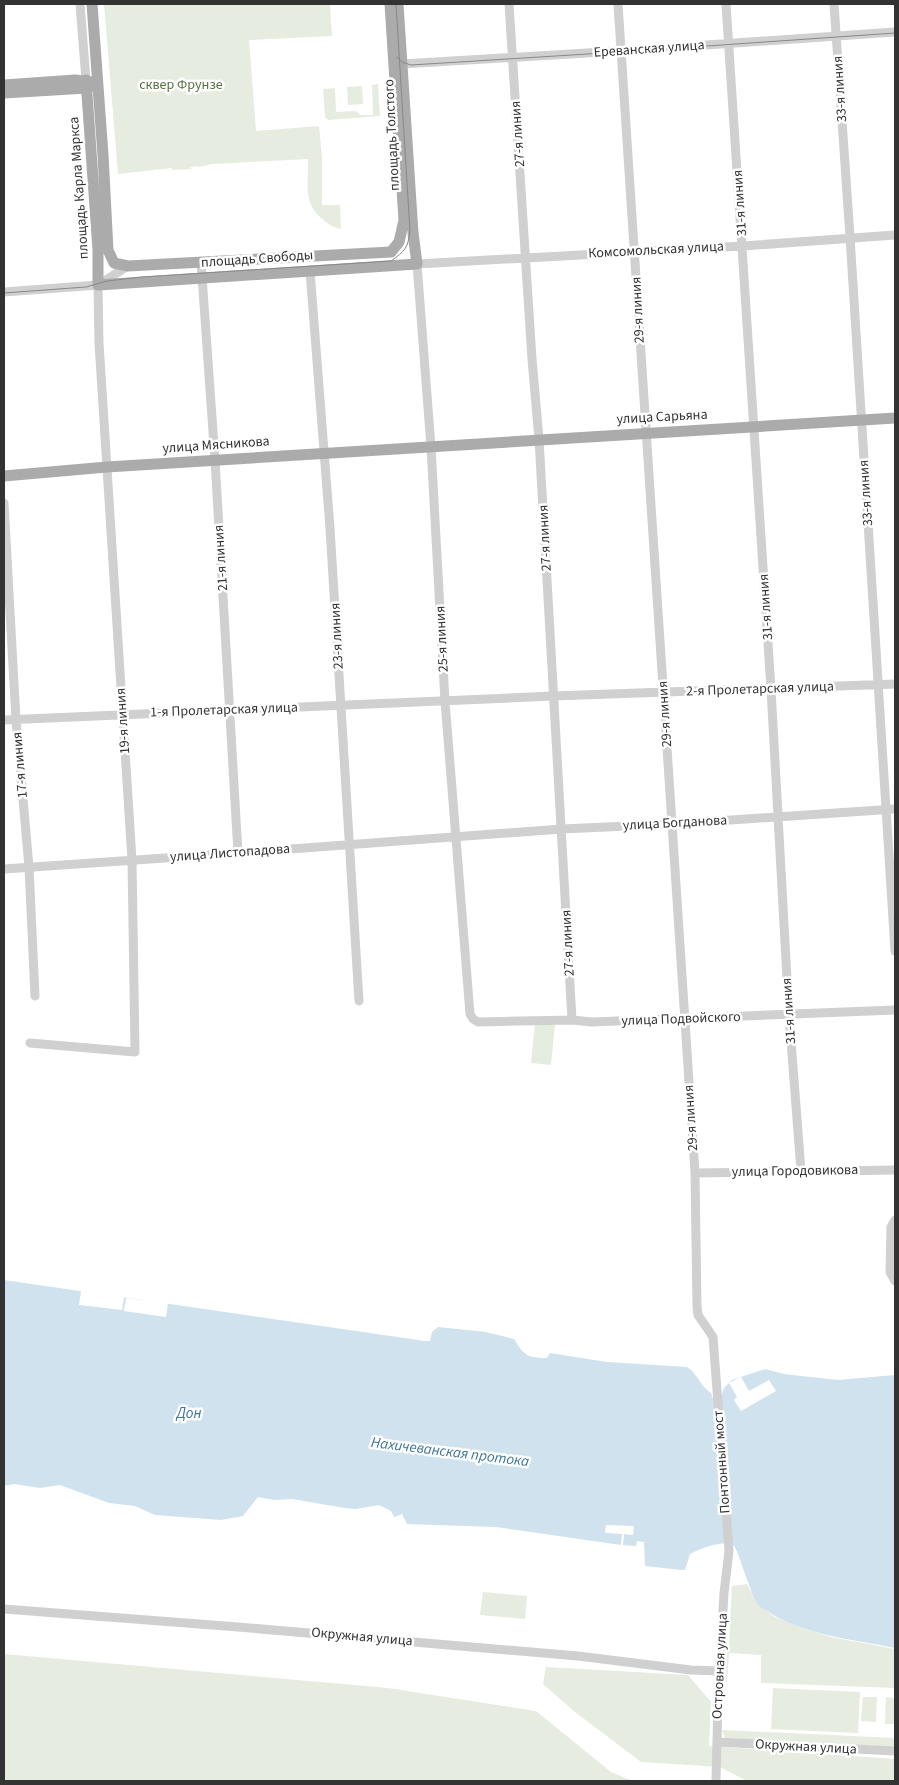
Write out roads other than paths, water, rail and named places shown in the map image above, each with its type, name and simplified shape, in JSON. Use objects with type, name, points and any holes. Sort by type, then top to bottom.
[{"type":"main road","name":"площадь Карла Маркса","points":[[92,4],[90,84],[98,285]]},
{"type":"main road","name":"площадь Толстого","points":[[390,4],[404,220],[399,242],[391,252]]},
{"type":"main road","name":"площадь Толстого","points":[[398,4],[412,232],[417,264]]},
{"type":"main road","name":"площадь Карла Маркса","points":[[90,84],[102,147],[108,250],[114,263]]},
{"type":"main road","points":[[4,85],[90,84]]},
{"type":"main road","points":[[4,93],[90,84]]},
{"type":"main road","points":[[391,252],[401,259],[417,264]]},
{"type":"main road","name":"площадь Свободы","points":[[114,263],[128,266],[391,252]]},
{"type":"main road","name":"площадь Свободы","points":[[98,285],[417,264]]},
{"type":"main road","name":"улица Сарьяна","points":[[431,447],[895,418]]},
{"type":"main road","name":"улица Мясникова","points":[[4,476],[107,467],[431,447]]},
{"type":"street","name":"площадь Карла Маркса","points":[[80,4],[90,84]]},
{"type":"street","name":"27-я линия","points":[[510,4],[525,257],[539,439],[572,1020]]},
{"type":"street","name":"29-я линия","points":[[618,4],[694,1173],[698,1315],[713,1337],[715,1373]]},
{"type":"street","name":"31-я линия","points":[[726,4],[755,426],[789,1015],[800,1171]]},
{"type":"street","name":"33-я линия","points":[[834,4],[879,685],[891,809],[895,951]]},
{"type":"street","name":"Ереванская улица","points":[[402,64],[895,32]]},
{"type":"street","name":"Комсомольская улица","points":[[417,264],[743,246],[850,237],[895,236]]},
{"type":"street","name":"21-я линия","points":[[201,262],[215,460],[238,853]]},
{"type":"street","name":"25-я линия","points":[[417,264],[431,447],[445,700],[470,1014]]},
{"type":"street","points":[[4,292],[98,285],[128,266]]},
{"type":"street","name":"23-я линия","points":[[310,271],[325,453],[359,1001]]},
{"type":"street","name":"19-я линия","points":[[30,1043],[135,1052],[132,860],[99,343],[98,285]]},
{"type":"street","name":"17-я линия","points":[[4,503],[16,720],[29,867],[34,996]]},
{"type":"street","name":"2-я Пролетарская улица","points":[[445,700],[895,684]]},
{"type":"street","name":"1-я Пролетарская улица","points":[[4,720],[445,700]]},
{"type":"street","name":"улица Богданова","points":[[455,836],[891,809]]},
{"type":"street","name":"улица Листопадова","points":[[4,869],[455,836]]},
{"type":"street","name":"улица Подвойского","points":[[470,1014],[478,1022],[572,1020],[592,1022],[895,1010]]},
{"type":"street","name":"улица Городовикова","points":[[694,1173],[895,1170]]},
{"type":"street","points":[[895,1220],[891,1226],[890,1272],[895,1281]]},
{"type":"street","name":"Понтонный мост","points":[[715,1373],[729,1551]]},
{"type":"street","name":"Островная улица","points":[[716,1781],[719,1671],[729,1551]]},
{"type":"street","name":"Окружная улица","points":[[4,1609],[238,1626],[578,1656],[691,1670],[719,1671]]},
{"type":"street","name":"Окружная улица","points":[[717,1742],[895,1751]]},
{"type":"water","name":"Дон","points":[[4,1280],[425,1341],[430,1341],[432,1332],[438,1327],[486,1332],[514,1339],[524,1352],[535,1357],[547,1358],[550,1353],[607,1362],[687,1367],[711,1393],[713,1399],[721,1397],[724,1388],[732,1380],[765,1369],[784,1374],[838,1380],[895,1375],[895,1648],[813,1631],[797,1626],[762,1608],[754,1597],[736,1549],[730,1544],[718,1544],[690,1554],[685,1570],[681,1570],[645,1566],[644,1542],[637,1541],[636,1546],[621,1545],[496,1527],[407,1524],[402,1514],[394,1517],[391,1511],[379,1505],[356,1509],[292,1499],[274,1500],[258,1497],[243,1516],[221,1520],[155,1515],[135,1506],[109,1503],[60,1485],[40,1488],[14,1484],[4,1486]]},
{"type":"tram line","points":[[4,293],[86,287],[107,281],[142,277],[391,261],[396,258],[407,245],[410,231],[396,4]]},
{"type":"tram line","points":[[397,57],[402,62],[411,65],[895,33]]},
{"type":"park label","name":"сквер Фрунзе","points":[[181,85]]},
{"type":"water label","name":"Нахичеванская протока","points":[[450,1452]]}]
